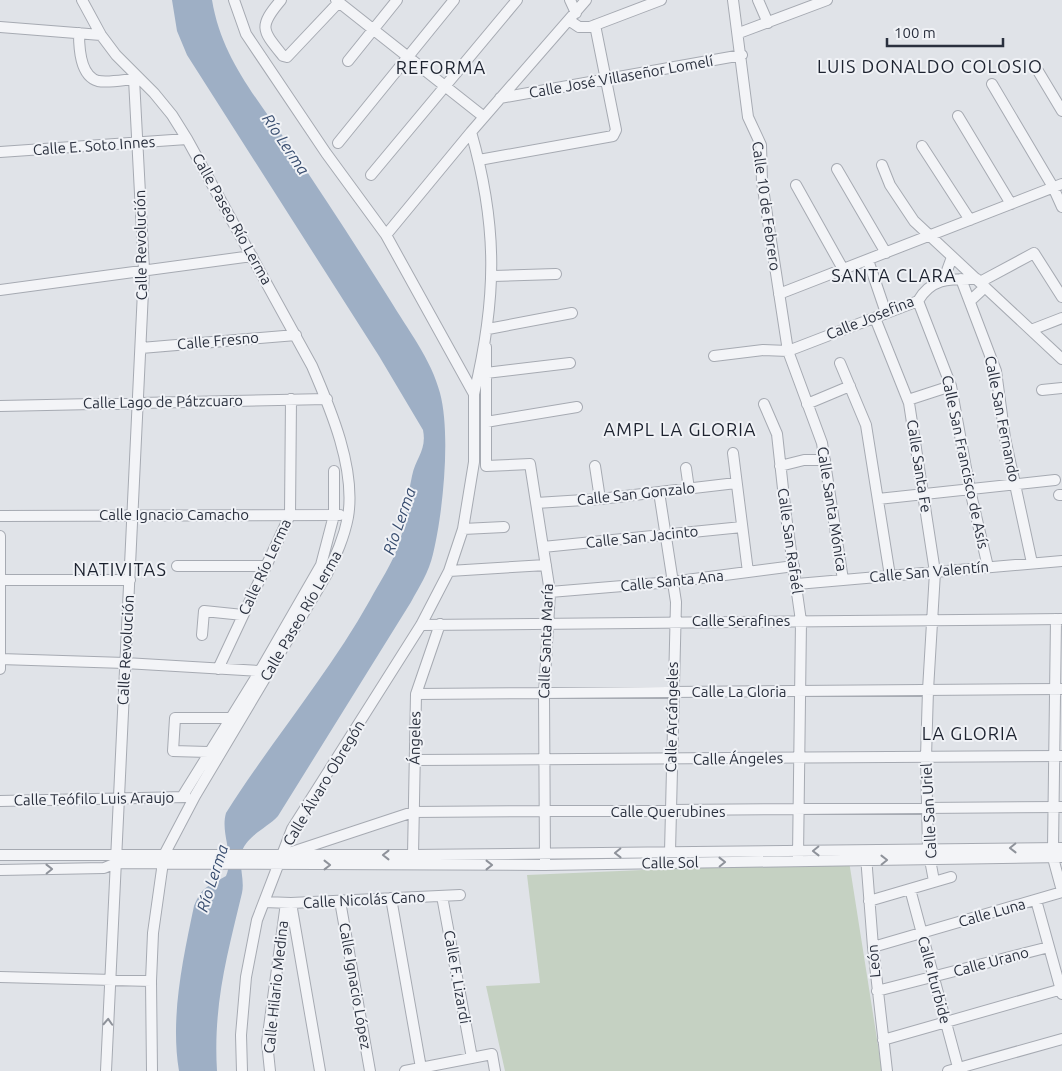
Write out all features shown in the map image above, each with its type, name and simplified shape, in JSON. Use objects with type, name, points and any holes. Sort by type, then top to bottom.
[{"type":"street","name":"Calle Paseo Río Lerma","points":[[82,0],[101,35],[135,78],[172,115],[187,140],[296,335],[327,399],[347,466],[348,515],[341,546],[327,574],[195,796],[163,859],[154,933],[151,981],[152,1071]]},
{"type":"street","points":[[234,0],[246,34],[260,56],[386,235],[474,394]]},
{"type":"street","points":[[281,0],[266,17],[265,28],[268,37],[283,56],[287,57],[338,1],[484,117]]},
{"type":"street","points":[[348,60],[397,0]]},
{"type":"street","points":[[338,143],[454,0]]},
{"type":"street","points":[[371,175],[517,0]]},
{"type":"street","points":[[570,0],[573,17],[582,28],[596,26],[662,0]]},
{"type":"street","points":[[386,235],[471,132],[586,0]]},
{"type":"street","name":"Calle 10 de Febrero","points":[[733,0],[742,55],[748,117],[762,151],[761,174],[779,294]]},
{"type":"street","points":[[758,0],[768,23]]},
{"type":"street","points":[[739,33],[768,23],[811,3],[827,0]]},
{"type":"street","points":[[479,160],[612,137],[615,134],[596,26]]},
{"type":"street","points":[[0,27],[101,35]]},
{"type":"street","points":[[79,33],[79,57],[93,78],[102,81],[135,78]]},
{"type":"street","name":"Calle José Villaseñor Lomelí","points":[[500,98],[742,55]]},
{"type":"street","points":[[1035,66],[1062,111]]},
{"type":"street","name":"Calle Revolución","points":[[106,1071],[125,663],[134,516],[144,270],[135,78]]},
{"type":"street","points":[[992,84],[1058,186],[1062,207]]},
{"type":"street","points":[[958,116],[1011,204]]},
{"type":"street","points":[[471,132],[479,160],[490,218],[493,276],[486,347],[486,422],[576,407]]},
{"type":"street","name":"Calle E. Soto Innes","points":[[0,152],[187,140]]},
{"type":"street","points":[[922,146],[970,220]]},
{"type":"street","points":[[882,165],[901,204],[930,236],[1031,330],[1060,353]]},
{"type":"street","points":[[837,169],[886,253]]},
{"type":"street","points":[[796,185],[844,270]]},
{"type":"street","points":[[779,294],[1058,186]]},
{"type":"street","points":[[970,301],[980,283],[1034,254],[1062,297]]},
{"type":"street","points":[[0,290],[252,256]]},
{"type":"street","points":[[952,257],[944,279],[961,279],[980,283]]},
{"type":"street","points":[[868,260],[886,313]]},
{"type":"street","points":[[493,276],[556,274]]},
{"type":"street","name":"Calle Josefina","points":[[788,351],[918,302],[928,287],[944,279]]},
{"type":"street","name":"Calle San Fernando","points":[[961,279],[996,370],[1005,438],[1032,563]]},
{"type":"street","name":"Calle Santa Mónica","points":[[779,294],[788,351],[822,442],[843,580]]},
{"type":"street","name":"Calle San Francisco de Asís","points":[[918,302],[951,386],[970,490],[988,567]]},
{"type":"street","points":[[488,329],[572,313]]},
{"type":"street","name":"Calle Santa Fe","points":[[875,318],[908,400],[935,572],[931,620]]},
{"type":"street","points":[[1031,330],[1062,318]]},
{"type":"street","name":"Calle Fresno","points":[[141,348],[296,335]]},
{"type":"street","points":[[474,394],[486,347]]},
{"type":"street","points":[[714,356],[763,350],[788,351]]},
{"type":"street","points":[[486,374],[570,363]]},
{"type":"street","points":[[840,363],[865,422],[890,576]]},
{"type":"street","points":[[808,404],[850,386]]},
{"type":"street","points":[[908,400],[951,386]]},
{"type":"street","points":[[1042,390],[1062,388]]},
{"type":"street","name":"Calle Álvaro Obregón","points":[[242,1071],[241,1035],[246,977],[257,920],[264,902],[274,860],[421,625],[449,571],[463,529],[474,462],[474,394]]},
{"type":"street","name":"Calle Río Lerma","points":[[218,669],[290,515],[291,399]]},
{"type":"street","name":"Calle Lago de Pátzcuaro","points":[[0,406],[327,399]]},
{"type":"street","name":"Calle San Rafaél","points":[[764,404],[777,434],[801,621],[798,856]]},
{"type":"street","name":"Calle Santa María","points":[[486,422],[486,466],[530,464],[550,592],[544,694],[545,859]]},
{"type":"street","points":[[733,453],[748,572]]},
{"type":"street","points":[[780,466],[804,460],[825,460]]},
{"type":"street","points":[[594,466],[600,499]]},
{"type":"street","points":[[686,468],[688,489]]},
{"type":"street","points":[[230,718],[175,718],[173,751],[208,752],[230,718],[260,671],[321,565],[334,515],[334,471]]},
{"type":"street","points":[[878,499],[1055,480]]},
{"type":"street","name":"Calle San Gonzalo","points":[[536,504],[600,499],[736,483]]},
{"type":"street","name":"Calle Arcángeles","points":[[659,492],[671,582],[676,602],[672,693],[670,852]]},
{"type":"street","name":"Calle Ignacio Camacho","points":[[0,516],[348,515]]},
{"type":"street","points":[[463,529],[504,527]]},
{"type":"street","name":"Calle San Jacinto","points":[[543,547],[742,527]]},
{"type":"street","points":[[0,536],[0,667]]},
{"type":"street","name":"Calle San Valentín","points":[[797,584],[1062,561]]},
{"type":"street","points":[[449,571],[546,565]]},
{"type":"street","points":[[177,566],[266,566]]},
{"type":"street","name":"Calle Santa Ana","points":[[550,592],[671,582],[794,566]]},
{"type":"street","points":[[0,580],[130,580]]},
{"type":"street","points":[[202,635],[204,611],[243,615]]},
{"type":"street","points":[[1059,619],[1057,853],[1062,891]]},
{"type":"street","name":"Calle Serafines","points":[[421,625],[548,622],[1059,619]]},
{"type":"street","name":"Calle San Uriel","points":[[931,620],[926,758],[929,854],[934,881]]},
{"type":"street","name":"Ángeles","points":[[413,855],[416,694],[440,624]]},
{"type":"street","points":[[0,659],[125,663],[260,671]]},
{"type":"street","name":"Calle La Gloria","points":[[416,694],[1058,689]]},
{"type":"street","name":"Calle Teófilo Luis Araujo","points":[[0,801],[185,797],[208,752]]},
{"type":"street","name":"Calle Ángeles","points":[[415,760],[671,760],[1058,756]]},
{"type":"street","name":"Calle Querubines","points":[[274,860],[413,812],[670,812],[1058,807]]},
{"type":"street","name":"Calle Sol","points":[[274,860],[413,855],[545,859],[670,852],[798,856]]},
{"type":"street","name":"Calle Sol","points":[[274,860],[1057,853]]},
{"type":"street","points":[[0,855],[116,859],[274,860]]},
{"type":"street","name":"León","points":[[866,855],[877,991],[887,1071]]},
{"type":"street","points":[[0,870],[104,868],[116,859]]},
{"type":"street","points":[[870,901],[951,877]]},
{"type":"street","name":"Calle Iturbide","points":[[910,889],[946,1021],[955,1070]]},
{"type":"street","name":"Calle Luna","points":[[873,947],[1062,891]]},
{"type":"street","name":"Calle Nicolás Cano","points":[[264,902],[289,903],[460,895]]},
{"type":"street","name":"Calle F. Lizardi","points":[[442,896],[472,1058]]},
{"type":"street","points":[[391,898],[421,1068]]},
{"type":"street","points":[[883,1040],[1062,990],[1036,900]]},
{"type":"street","name":"Calle Ignacio López","points":[[340,901],[370,1071]]},
{"type":"street","points":[[289,903],[320,1071]]},
{"type":"street","name":"Calle Hilario Medina","points":[[270,1071],[267,1042],[289,903]]},
{"type":"street","name":"Calle Urano","points":[[877,991],[1049,947]]},
{"type":"street","points":[[0,977],[151,981]]},
{"type":"street","points":[[955,1070],[1062,1039]]},
{"type":"street","points":[[405,1071],[492,1054],[495,1071]]},
{"type":"green space","points":[[849,861],[882,1071],[505,1071],[486,986],[540,983],[527,875]]},
{"type":"water","name":"Río Lerma","points":[[172,0],[212,0],[224,42],[243,78],[329,205],[431,368],[440,393],[445,430],[443,496],[437,537],[426,573],[411,602],[278,816],[253,836],[242,851],[242,893],[226,960],[219,1002],[216,1047],[217,1071],[179,1071],[176,1030],[177,1009],[182,967],[194,906],[203,890],[226,876],[229,860],[225,829],[226,813],[354,628],[393,558],[402,535],[412,476],[424,443],[424,437],[423,430],[379,356],[187,55],[177,31]]},
{"type":"district","name":"LUIS DONALDO COLOSIO","points":[[930,67]]},
{"type":"district","name":"REFORMA","points":[[441,68]]},
{"type":"district","name":"SANTA CLARA","points":[[894,276]]},
{"type":"district","name":"AMPL LA GLORIA","points":[[680,430]]},
{"type":"district","name":"NATIVITAS","points":[[120,570]]},
{"type":"district","name":"LA GLORIA","points":[[970,734]]}]
